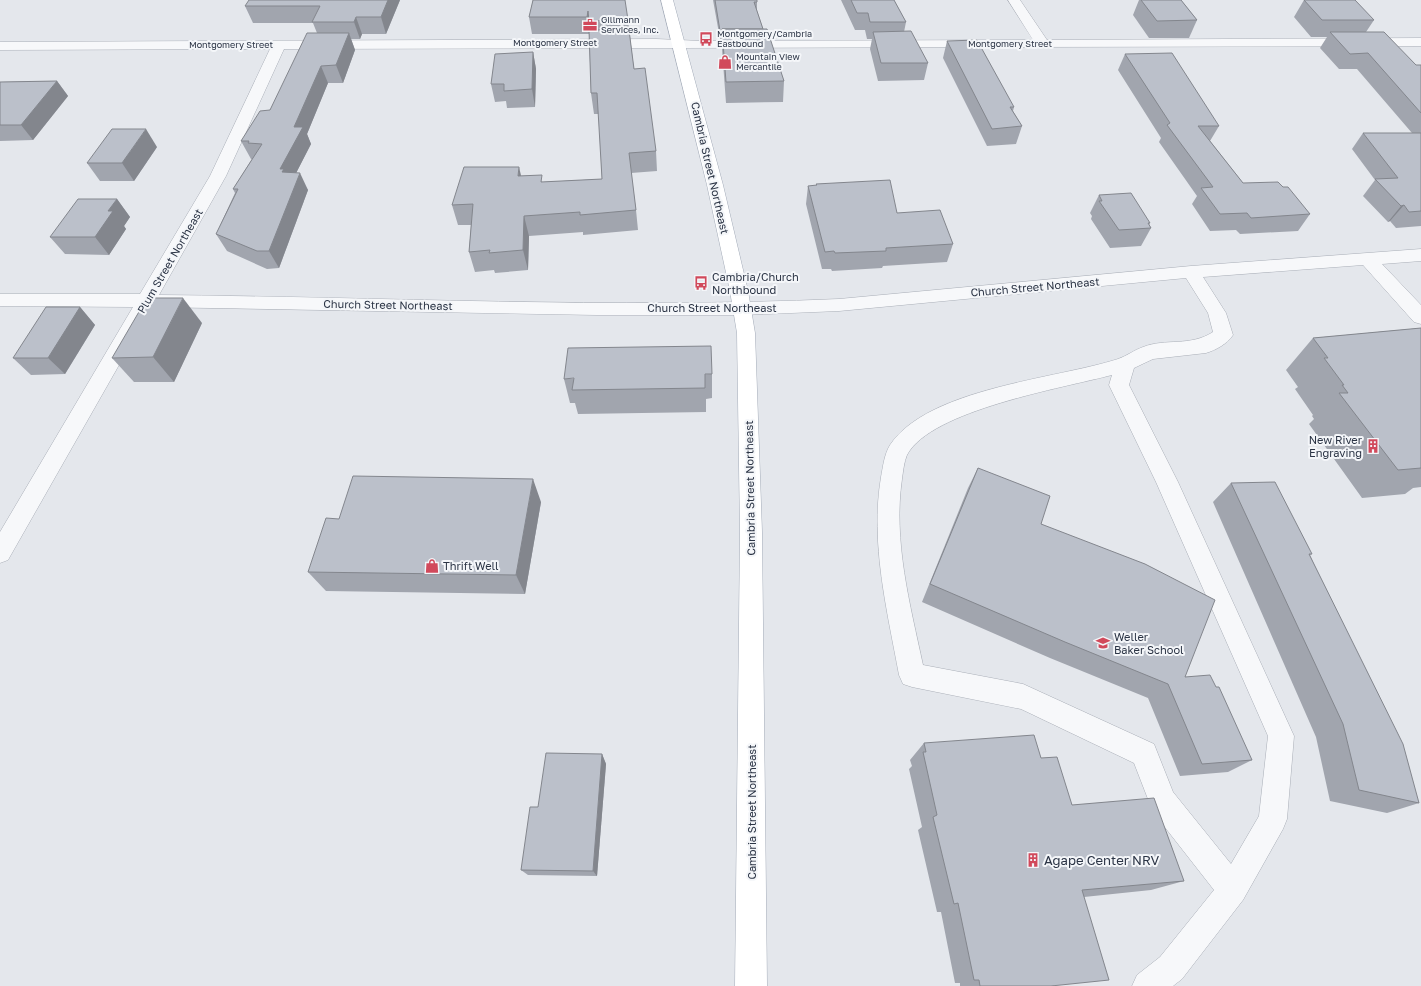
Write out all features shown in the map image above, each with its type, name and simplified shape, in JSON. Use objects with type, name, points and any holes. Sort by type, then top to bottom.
[{"type":"main road","name":"Cambria Street Northeast","points":[[667,0],[680,44],[715,185],[742,308],[747,359],[751,532],[751,986]]},
{"type":"street","points":[[1014,0],[1043,44]]},
{"type":"street","name":"Montgomery Street","points":[[0,46],[482,43],[1043,44],[1421,42]]},
{"type":"street","name":"Plum Street Northeast","points":[[0,553],[218,176],[279,45]]},
{"type":"street","name":"Church Street Northeast","points":[[0,300],[147,300],[602,309],[742,308],[839,305],[1191,272],[1421,254]]},
{"type":"street","points":[[1367,259],[1421,317]]},
{"type":"street","points":[[1191,272],[1217,313],[1223,335],[1206,346],[1150,352],[1126,364],[976,401],[934,421],[912,435],[897,452],[891,478],[891,548],[899,605],[912,675],[1023,697],[1144,754],[1163,802],[1233,890]]},
{"type":"street","points":[[1126,364],[1119,385],[1167,482],[1281,736],[1273,819],[1233,890],[1171,968],[1148,986]]},
{"type":"building","points":[[249,0],[388,0],[381,17],[356,17],[354,22],[312,22],[320,6],[245,6]]},
{"type":"building","points":[[533,0],[625,0],[628,20],[589,21],[588,11],[587,17],[529,17]]},
{"type":"building","points":[[715,0],[757,0],[757,2],[754,2],[763,29],[722,29],[722,31],[720,31]]},
{"type":"building","points":[[851,0],[894,0],[906,22],[870,22],[868,13],[857,13]]},
{"type":"building","points":[[1141,0],[1181,0],[1197,20],[1157,21]]},
{"type":"building","points":[[1304,0],[1355,0],[1374,20],[1322,20]]},
{"type":"building","points":[[722,29],[767,29],[784,81],[726,82]]},
{"type":"building","points":[[589,30],[629,30],[634,69],[645,68],[656,151],[629,153],[636,210],[580,215],[580,212],[524,216],[523,250],[489,253],[490,250],[469,252],[473,204],[452,205],[464,167],[519,167],[518,176],[542,175],[541,182],[602,179],[597,93],[591,93]]},
{"type":"building","points":[[911,31],[928,63],[881,63],[873,32]]},
{"type":"building","points":[[1330,32],[1384,32],[1416,65],[1421,65],[1421,113],[1368,53],[1350,54]]},
{"type":"building","points":[[307,33],[349,33],[336,65],[321,66],[294,127],[303,127],[280,169],[284,169],[282,172],[300,173],[269,251],[257,251],[216,234],[238,189],[233,189],[262,144],[241,141],[260,111],[270,110]]},
{"type":"building","points":[[977,40],[1014,107],[1010,107],[1022,126],[992,129],[947,41]]},
{"type":"building","points":[[533,52],[532,89],[504,91],[504,84],[491,84],[495,54]]},
{"type":"building","points":[[1172,53],[1219,126],[1198,126],[1243,183],[1278,182],[1283,187],[1288,187],[1310,214],[1251,218],[1247,213],[1220,214],[1201,188],[1213,187],[1167,125],[1170,123],[1125,54]]},
{"type":"building","points":[[57,81],[21,125],[0,125],[0,82]]},
{"type":"building","points":[[112,129],[146,129],[122,163],[87,163]]},
{"type":"building","points":[[1363,133],[1421,133],[1421,211],[1409,212],[1404,205],[1401,206],[1375,179],[1398,178]]},
{"type":"building","points":[[890,180],[897,213],[940,210],[953,244],[886,248],[886,251],[825,252],[808,186],[817,185],[816,184]]},
{"type":"building","points":[[1131,193],[1150,223],[1148,223],[1151,228],[1119,230],[1099,201],[1102,201],[1099,195]]},
{"type":"building","points":[[78,199],[117,199],[108,211],[113,211],[95,237],[50,237]]},
{"type":"building","points":[[147,298],[183,298],[153,357],[112,358]]},
{"type":"building","points":[[46,307],[80,307],[48,358],[13,358]]},
{"type":"building","points":[[1421,328],[1421,468],[1398,470],[1339,393],[1348,393],[1342,385],[1344,385],[1324,358],[1328,358],[1313,338]]},
{"type":"building","points":[[711,346],[712,374],[705,374],[705,388],[572,390],[574,378],[564,379],[568,348]]},
{"type":"building","points":[[978,468],[1050,496],[1041,524],[1145,564],[1215,600],[1185,677],[1210,675],[1216,687],[1219,687],[1252,760],[1202,764],[1168,684],[930,584]]},
{"type":"building","name":"Thrift Well","points":[[353,476],[533,479],[516,575],[308,572],[326,518],[339,519]]},
{"type":"building","points":[[1275,482],[1312,554],[1309,554],[1403,744],[1419,803],[1359,790],[1343,724],[1231,483]]},
{"type":"building","name":"Agape Center NRV","points":[[1034,735],[1041,758],[1057,757],[1072,805],[1154,798],[1184,881],[1082,890],[1109,980],[1051,986],[980,986],[979,980],[974,980],[958,903],[954,904],[933,817],[937,815],[923,752],[926,752],[924,743]]},
{"type":"building","points":[[546,753],[602,754],[593,871],[521,870],[530,807],[538,807]]},
{"type":"place","name":"Gillmann Services, Inc.","points":[[590,25]]},
{"type":"place","name":"Montgomery/Cambria Eastbound","points":[[706,39]]},
{"type":"place","name":"Mountain View Mercantile","points":[[725,62]]},
{"type":"place","name":"Cambria/Church Northbound","points":[[701,283]]},
{"type":"place","name":"New River Engraving","points":[[1373,446]]},
{"type":"place","name":"Thrift Well","points":[[432,566]]},
{"type":"place","name":"Weller Baker School","points":[[1103,643]]},
{"type":"place","name":"Agape Center NRV","points":[[1033,860]]}]
